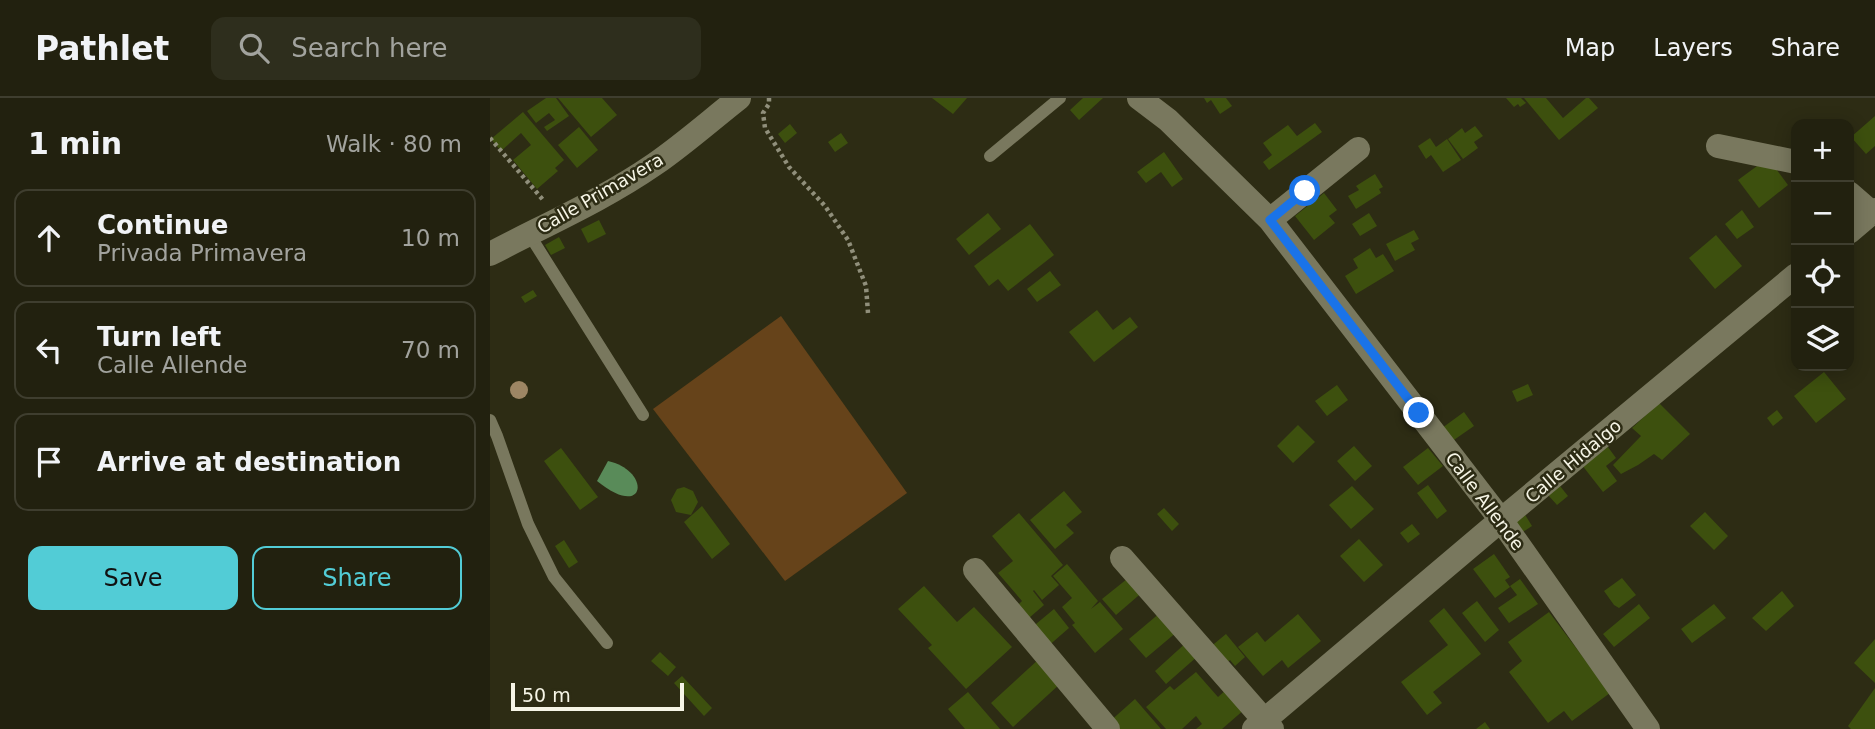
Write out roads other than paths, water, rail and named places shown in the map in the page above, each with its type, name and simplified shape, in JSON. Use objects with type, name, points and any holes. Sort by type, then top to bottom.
[{"type":"street","name":"Calle Allende","points":[[1139,98],[1168,120],[1270,220],[1501,520],[1648,729]]},
{"type":"street","name":"Calle Primavera","points":[[490,254],[560,220],[655,164],[736,99]]},
{"type":"street","points":[[1718,146],[1791,161]]},
{"type":"street","points":[[1270,220],[1358,149]]},
{"type":"street","points":[[1854,197],[1873,211],[1854,228]]},
{"type":"street","name":"Calle Hidalgo","points":[[1263,726],[1501,520],[1791,279]]},
{"type":"street","points":[[1122,558],[1263,726]]},
{"type":"street","points":[[975,570],[1100,720]]},
{"type":"lane","points":[[990,156],[1060,98]]},
{"type":"lane","points":[[529,234],[643,415]]},
{"type":"lane","points":[[490,420],[528,524],[554,577],[607,643]]}]
